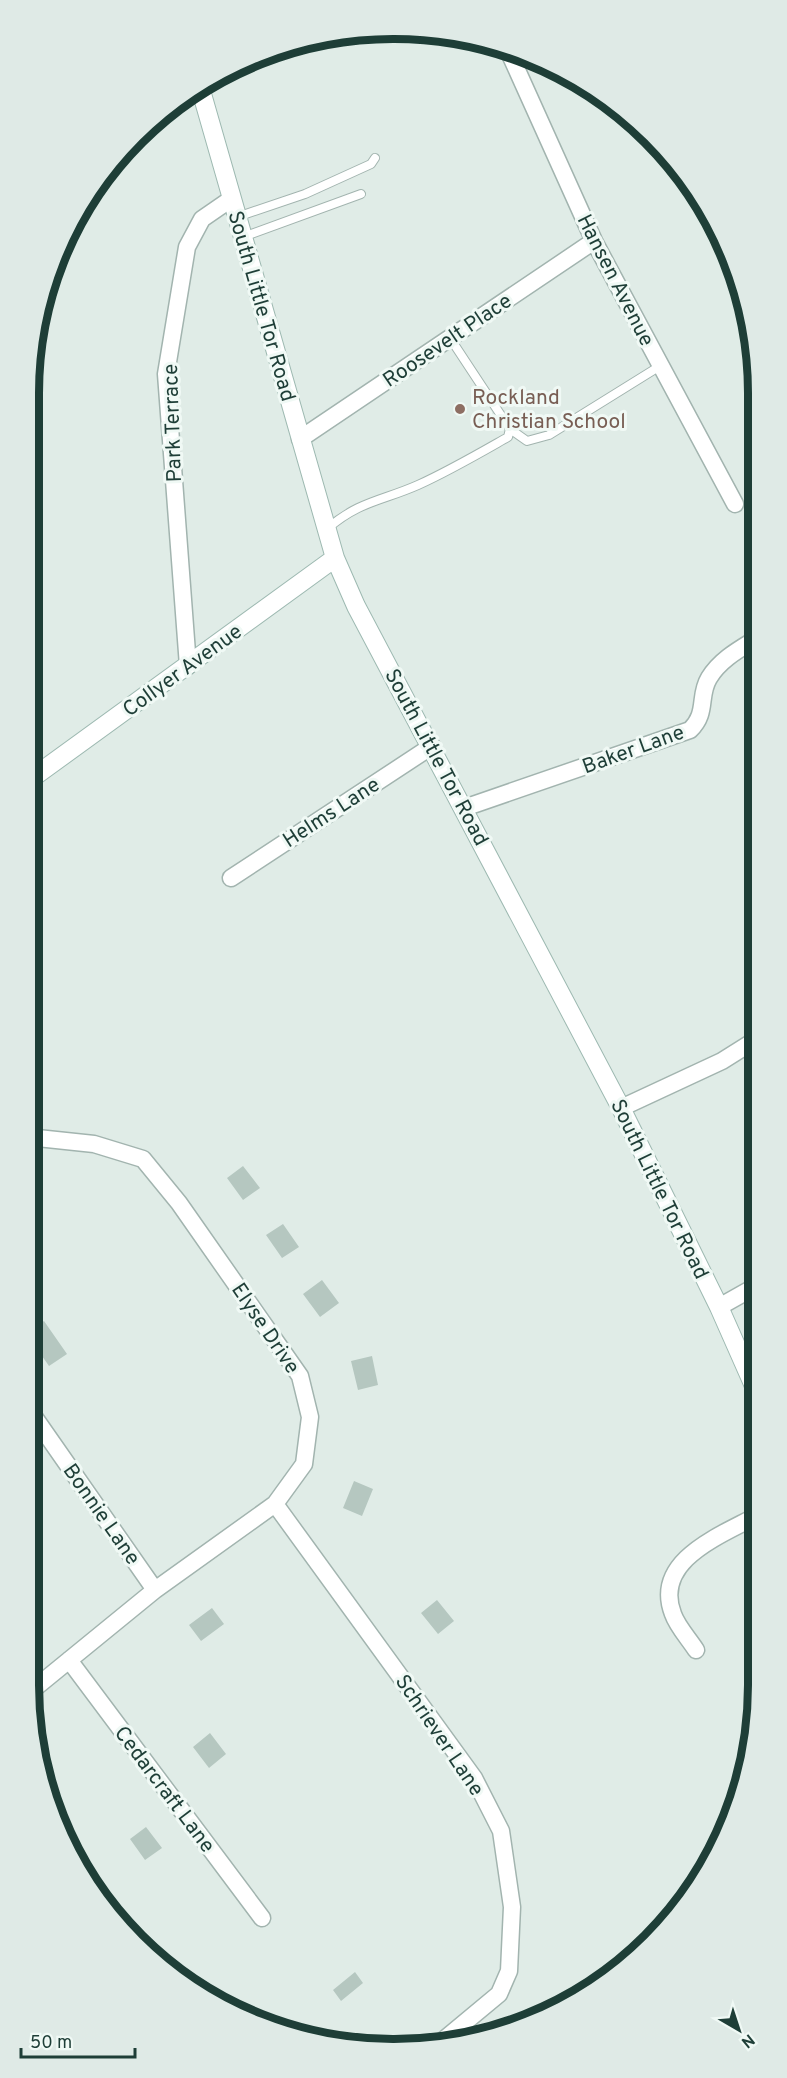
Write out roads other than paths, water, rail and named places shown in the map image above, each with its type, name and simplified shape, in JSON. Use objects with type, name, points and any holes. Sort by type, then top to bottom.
[{"type":"street","name":"Hansen Avenue","points":[[513,60],[594,241],[735,504]]},
{"type":"street","name":"South Little Tor Road","points":[[202,95],[335,558],[356,606],[432,746],[621,1108],[719,1307],[748,1372]]},
{"type":"street","name":"Park Terrace","points":[[188,666],[166,374],[187,247],[202,219],[234,208]]},
{"type":"street","name":"Roosevelt Place","points":[[300,439],[594,241]]},
{"type":"street","name":"Collyer Avenue","points":[[39,773],[335,558]]},
{"type":"street","name":"Baker Lane","points":[[464,808],[690,730],[699,722],[708,680],[727,657],[748,644]]},
{"type":"street","name":"Helms Lane","points":[[231,878],[432,746]]},
{"type":"street","points":[[621,1108],[722,1061],[748,1045]]},
{"type":"street","name":"Elyse Drive","points":[[39,1138],[94,1144],[143,1159],[179,1203],[300,1376],[310,1417],[304,1464],[275,1504],[155,1590],[39,1685]]},
{"type":"street","points":[[719,1307],[748,1291]]},
{"type":"street","name":"Bonnie Lane","points":[[39,1424],[155,1590]]},
{"type":"street","name":"Schriever Lane","points":[[275,1504],[474,1778],[501,1831],[512,1907],[509,1971],[499,1994],[451,2034]]},
{"type":"street","points":[[696,1650],[673,1614],[668,1588],[680,1565],[697,1548],[748,1520]]},
{"type":"street","name":"Cedarcraft Lane","points":[[69,1660],[262,1918]]},
{"type":"lane","points":[[234,208],[305,194],[371,164],[375,158]]},
{"type":"lane","points":[[242,237],[362,194]]},
{"type":"lane","points":[[450,338],[510,429],[527,441],[549,435],[660,366]]},
{"type":"lane","points":[[327,529],[346,512],[368,501],[407,490],[436,477],[508,437],[510,429]]},
{"type":"place","name":"Rockland Christian School","points":[[460,409]]}]
